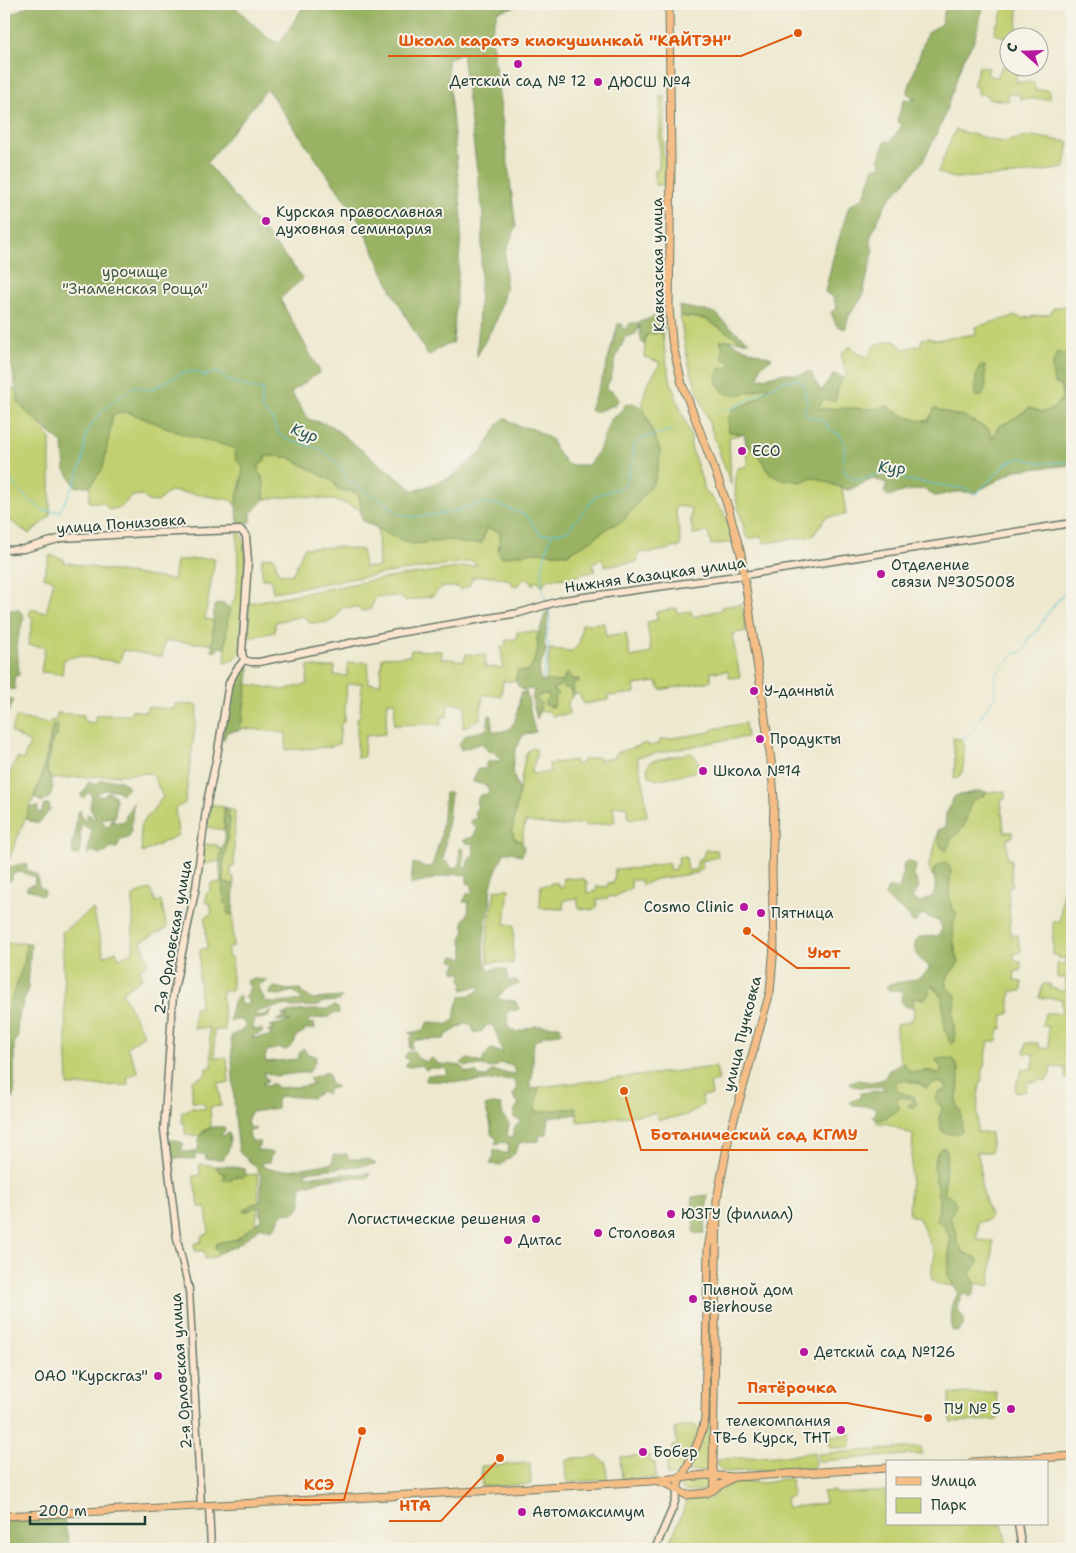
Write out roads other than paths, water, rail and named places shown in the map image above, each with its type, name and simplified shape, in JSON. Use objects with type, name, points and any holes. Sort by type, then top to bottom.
[{"type":"main road","name":"Кавказская улица","points":[[669,4],[671,163],[669,308],[672,341],[682,384],[728,507],[741,554],[744,575]]},
{"type":"main road","name":"улица Пучковка","points":[[678,1490],[678,1483],[699,1439],[705,1418],[708,1248],[729,1137],[768,1000],[774,952],[773,784],[744,575]]},
{"type":"main road","name":"улица Пучковка","points":[[713,1490],[717,1199]]},
{"type":"main road","points":[[706,1310],[715,1310]]},
{"type":"main road","points":[[1013,1460],[1072,1456]]},
{"type":"main road","points":[[4,1516],[651,1481],[682,1477],[734,1477],[886,1468]]},
{"type":"main road","points":[[651,1481],[666,1483],[686,1495],[706,1494],[734,1477]]},
{"type":"street","name":"Нижняя Казацкая улица","points":[[244,660],[259,662],[389,634],[519,613],[563,600],[744,575],[1072,523]]},
{"type":"street","name":"улица Понизовка","points":[[4,550],[24,548],[62,538],[184,531],[241,530],[246,536],[248,548],[242,653],[244,660]]},
{"type":"street","name":"2-я Орловская улица","points":[[211,1549],[205,1506],[189,1289],[177,1239],[164,1130],[172,996],[196,887],[207,802],[229,683],[244,660]]},
{"type":"street","points":[[655,1549],[678,1490]]},
{"type":"street","points":[[674,1504],[679,1498],[686,1495]]},
{"type":"street","points":[[1018,1526],[1022,1549]]},
{"type":"waterway","name":"Кур","points":[[4,472],[21,493],[42,510],[59,512],[79,473],[87,432],[93,422],[109,405],[134,386],[151,390],[181,373],[196,371],[204,376],[217,372],[227,380],[263,391],[261,409],[272,419],[278,433],[289,440],[321,449],[341,467],[348,481],[385,502],[399,514],[413,517],[449,513],[480,503],[497,504],[527,516],[541,535],[567,531],[597,495],[625,486],[633,458],[634,445],[643,438],[673,430]]},
{"type":"waterway","name":"Кур","points":[[717,412],[733,408],[782,381],[796,379],[802,382],[807,402],[804,414],[824,421],[832,431],[840,435],[845,444],[843,470],[851,478],[861,480],[878,474],[967,489],[975,495],[1008,462],[1020,458],[1042,463],[1072,462]]},
{"type":"waterway","points":[[547,602],[542,585],[542,568],[552,534]]},
{"type":"waterway","points":[[974,728],[995,697],[995,675],[1015,653],[1022,652],[1027,646],[1029,637],[1035,634],[1047,614],[1068,588]]},
{"type":"waterway","points":[[543,679],[549,645],[546,642],[550,619],[549,608]]},
{"type":"waterway","points":[[962,739],[970,734]]},
{"type":"place","name":"Школа каратэ киокушинкай \"КАЙТЭН\"","points":[[798,33]]},
{"type":"place","name":"Детский сад № 12","points":[[518,64]]},
{"type":"place","name":"ДЮСШ №4","points":[[598,82]]},
{"type":"place","name":"Курская православная духовная семинария","points":[[266,221]]},
{"type":"place","name":"ECO","points":[[742,451]]},
{"type":"place","name":"Отделение связи №305008","points":[[881,574]]},
{"type":"place","name":"У-дачный","points":[[754,691]]},
{"type":"place","name":"Продукты","points":[[760,739]]},
{"type":"place","name":"Школа №14","points":[[703,771]]},
{"type":"place","name":"Cosmo Clinic","points":[[744,907]]},
{"type":"place","name":"Пятница","points":[[761,913]]},
{"type":"place","name":"Уют","points":[[747,931]]},
{"type":"place","name":"Ботанический сад КГМУ","points":[[624,1091]]},
{"type":"place","name":"ЮЗГУ (филиал)","points":[[671,1214]]},
{"type":"place","name":"Логистические решения","points":[[536,1219]]},
{"type":"place","name":"Столовая","points":[[598,1233]]},
{"type":"place","name":"Дитас","points":[[508,1240]]},
{"type":"place","name":"Пивной дом Bierhouse","points":[[693,1299]]},
{"type":"place","name":"Детский сад №126","points":[[804,1352]]},
{"type":"place","name":"ОАО \"Курскгаз\"","points":[[158,1376]]},
{"type":"place","name":"ПУ № 5","points":[[1011,1409]]},
{"type":"place","name":"Пятёрочка","points":[[928,1418]]},
{"type":"place","name":"телекомпания ТВ-6 Курск, ТНТ","points":[[841,1430]]},
{"type":"place","name":"КСЭ","points":[[362,1431]]},
{"type":"place","name":"Бобер","points":[[643,1452]]},
{"type":"place","name":"НТА","points":[[500,1458]]},
{"type":"place","name":"Автомаксимум","points":[[522,1512]]},
{"type":"park label","name":"урочище \"Знаменская Роща\"","points":[[135,280]]}]
